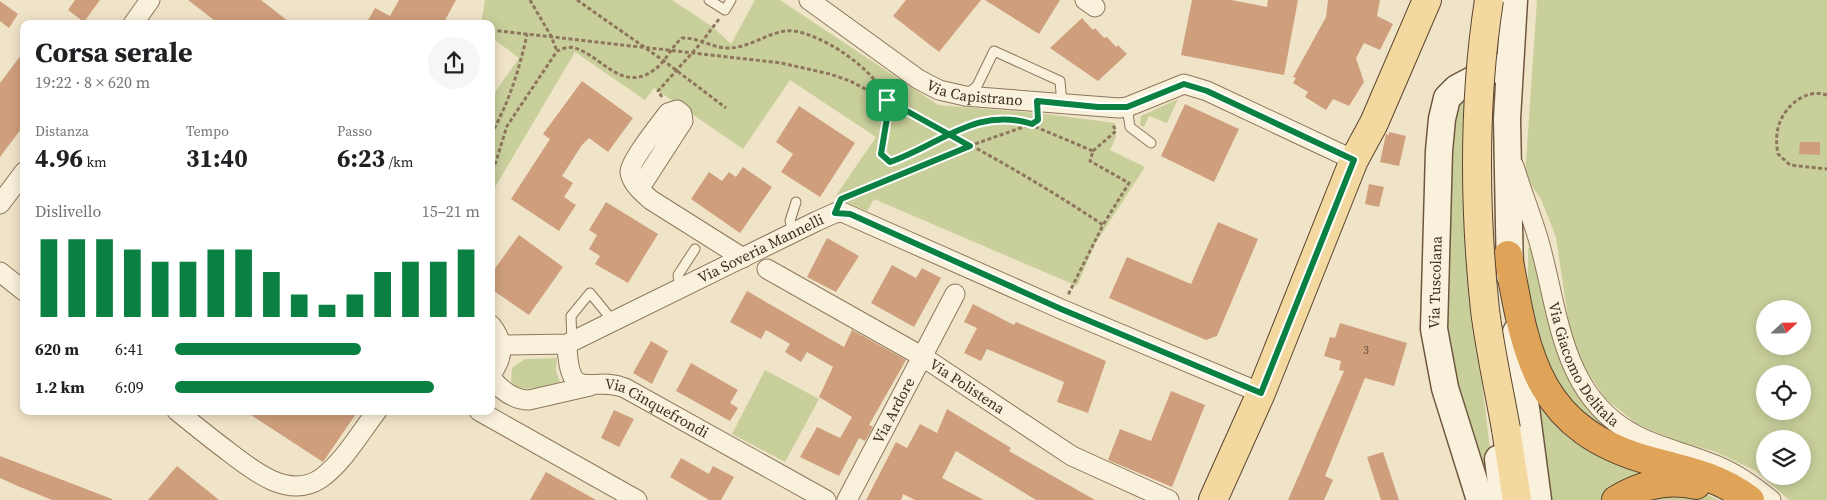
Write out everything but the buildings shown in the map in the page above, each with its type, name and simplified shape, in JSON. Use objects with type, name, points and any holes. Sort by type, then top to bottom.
[{"type":"highway","points":[[1508,255],[1520,322],[1530,358],[1544,385],[1572,421],[1587,434],[1606,445],[1650,461],[1704,475],[1730,487],[1750,500]]},
{"type":"highway","points":[[1616,500],[1645,486],[1668,482],[1698,486],[1726,500]]},
{"type":"main road","points":[[1213,500],[1261,393],[1354,160],[1413,0]]},
{"type":"main road","points":[[1354,160],[1374,124],[1427,0]]},
{"type":"main road","points":[[1489,0],[1479,80],[1476,182],[1479,246],[1490,347],[1494,421],[1503,500]]},
{"type":"main road","points":[[1514,0],[1507,137],[1508,255],[1512,304],[1538,500]]},
{"type":"main road","name":"Via Tuscolana","points":[[1480,500],[1445,388],[1434,329],[1442,119],[1444,103],[1450,94],[1466,83],[1510,60]]},
{"type":"main road","points":[[1490,347],[1506,429],[1517,500]]},
{"type":"street","points":[[136,20],[150,0]]},
{"type":"street","name":"Via Capistrano","points":[[810,0],[924,83],[939,90],[965,96],[1127,107],[1176,85],[1189,84],[1354,160]]},
{"type":"street","points":[[670,111],[680,111],[683,121],[639,189],[651,200],[743,258]]},
{"type":"street","name":"Via Giacomo Delitala","points":[[1507,137],[1517,178],[1539,239],[1565,349],[1577,376],[1592,400],[1614,422],[1632,434],[1722,468],[1748,482],[1771,500]]},
{"type":"street","points":[[0,204],[20,177]]},
{"type":"street","name":"Via Soveria Mannelli","points":[[570,343],[793,232],[835,213],[850,214],[1061,309],[1261,393]]},
{"type":"street","name":"Via Polistena","points":[[767,269],[923,357],[1072,456],[1169,500]]},
{"type":"street","points":[[0,272],[20,287]]},
{"type":"street","name":"Via Ardore","points":[[847,500],[955,294]]},
{"type":"street","points":[[495,368],[501,356],[496,334],[570,343]]},
{"type":"street","name":"Via Cinquefrondi","points":[[570,343],[570,371],[579,382],[590,386],[615,385],[625,388],[826,500]]},
{"type":"street","points":[[495,380],[508,394],[519,399],[529,400],[590,386]]},
{"type":"street","points":[[182,415],[265,478],[285,486],[306,486],[320,480],[334,467],[374,415]]},
{"type":"street","points":[[486,415],[637,500]]},
{"type":"lane","points":[[709,0],[725,10],[731,0]]},
{"type":"lane","points":[[965,96],[977,86],[994,51],[1060,81],[1062,104]]},
{"type":"lane","points":[[1127,107],[1130,127],[1151,143]]},
{"type":"lane","points":[[793,232],[790,221],[796,202]]},
{"type":"lane","points":[[680,288],[678,276],[695,249]]},
{"type":"lane","points":[[570,343],[571,316],[590,292],[613,321]]},
{"type":"path","points":[[530,0],[551,36],[557,51]]},
{"type":"path","points":[[577,0],[664,60],[726,108]]},
{"type":"path","points":[[670,111],[658,91],[701,43],[725,10]]},
{"type":"path","points":[[495,30],[781,63],[830,74],[850,81],[887,100],[1080,209],[1103,225]]},
{"type":"path","points":[[495,164],[507,126],[557,51],[566,47],[575,48],[623,77],[637,78],[650,73],[664,60],[682,38],[726,48],[751,43],[783,31],[807,34],[864,68],[877,80],[887,100],[888,112],[881,154],[884,159],[890,162],[902,158],[972,123],[1002,118],[1015,118],[1032,124],[1093,151]]},
{"type":"path","points":[[495,126],[503,111],[527,34]]},
{"type":"path","points":[[1827,94],[1820,92],[1806,94],[1796,101],[1785,112],[1776,133],[1778,154],[1790,165],[1827,169]]},
{"type":"path","points":[[835,213],[841,199],[970,146],[1032,124],[1038,120],[1037,101]]},
{"type":"path","points":[[1061,309],[1103,225],[1129,183],[1090,161],[1093,151],[1116,131],[1110,120]]},
{"type":"green space","points":[[485,0],[672,0],[713,27],[731,44],[755,0],[780,0],[938,105],[1038,113],[1115,123],[1116,137],[1110,150],[1145,167],[1095,244],[1077,286],[874,199],[867,211],[835,197],[876,137],[790,80],[743,149],[654,88],[645,100],[575,52],[495,187],[495,92],[519,58],[495,40],[495,20],[482,20]]},
{"type":"green space","points":[[1537,0],[1827,0],[1827,500],[1789,500],[1772,485],[1811,485],[1811,430],[1756,430],[1756,471],[1716,452],[1674,440],[1637,424],[1606,399],[1585,369],[1571,338],[1556,237],[1541,199],[1525,176]]},
{"type":"green space","points":[[1466,96],[1479,358],[1496,498],[1492,500],[1445,343],[1452,120],[1458,103]]},
{"type":"green space","points":[[1178,99],[1167,123],[1149,116],[1144,127],[1140,125],[1141,116]]},
{"type":"green space","points":[[1528,248],[1531,248],[1554,334],[1636,447],[1576,411],[1547,366],[1532,315],[1528,289]]},
{"type":"green space","points":[[557,358],[556,371],[560,382],[527,389],[520,388],[511,381],[512,368],[525,359]]},
{"type":"green space","points":[[765,370],[819,399],[785,462],[732,434]]},
{"type":"green space","points":[[1536,385],[1665,470],[1602,500],[1552,500]]},
{"type":"green space","points":[[1699,491],[1719,500],[1632,500]]},
{"type":"route","points":[[887,100],[888,112],[881,154],[884,159],[890,162],[930,145],[950,135],[972,123],[1002,118],[1015,118],[1032,124],[1038,120],[1037,101],[1119,108],[1127,107],[1176,85],[1184,84],[1207,91],[1354,160],[1261,393],[1238,385],[1061,309],[850,214],[835,213],[841,199],[970,146],[950,135],[887,100]]}]
